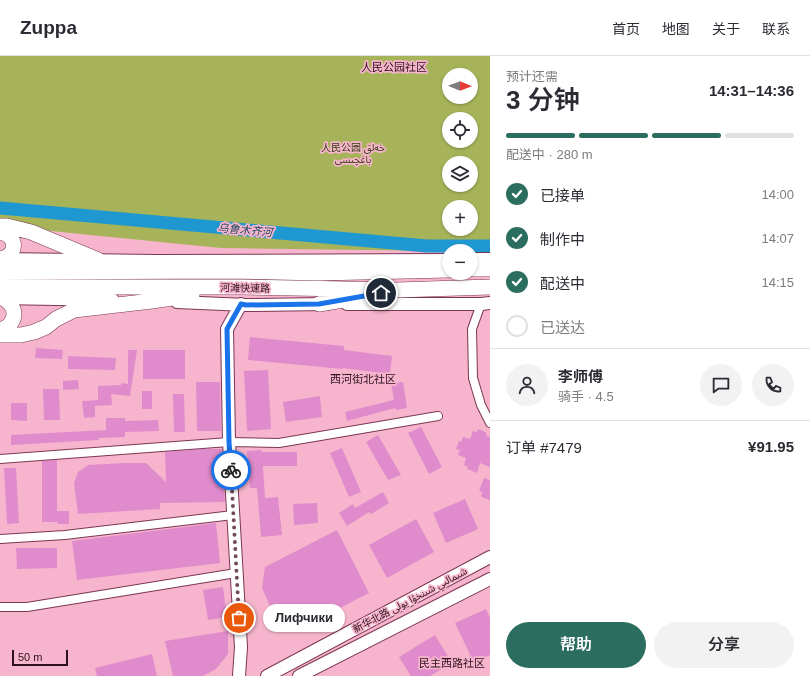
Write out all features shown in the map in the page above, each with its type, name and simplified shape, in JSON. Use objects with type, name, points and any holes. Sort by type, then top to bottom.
[{"type":"highway","points":[[0,226],[7,226],[31,232],[98,260]]},
{"type":"highway","points":[[0,232],[6,233],[10,236],[13,244],[13,248],[8,256],[0,259]]},
{"type":"highway","points":[[156,261],[231,271]]},
{"type":"highway","points":[[478,269],[490,269]]},
{"type":"highway","name":"河滩快速路","points":[[0,272],[231,271],[319,273],[442,270]]},
{"type":"highway","points":[[0,335],[21,335],[34,332],[46,327],[56,319],[74,310],[152,301],[242,287]]},
{"type":"highway","name":"河滩快速路","points":[[1,294],[242,287],[397,290],[490,288]]},
{"type":"highway","points":[[319,304],[397,290]]},
{"type":"highway","points":[[0,330],[10,325],[14,315],[12,305],[1,294]]},
{"type":"street","points":[[478,259],[490,258]]},
{"type":"street","points":[[0,259],[64,261],[442,260]]},
{"type":"street","points":[[1,294],[246,305],[486,304],[472,329],[473,378],[481,405],[490,423]]},
{"type":"street","points":[[239,676],[241,647],[229,442],[227,329],[241,304]]},
{"type":"street","points":[[0,459],[229,442],[279,443],[438,416]]},
{"type":"street","points":[[0,539],[65,535],[233,515]]},
{"type":"street","name":"新华北路 شىمالىي شىنخۇا يولى","points":[[267,676],[490,557]]},
{"type":"street","points":[[0,607],[27,607],[236,573]]},
{"type":"street","name":"新华北路 شىمالىي شىنخۇا يولى","points":[[299,676],[490,579]]},
{"type":"green space","name":"人民公园 خەلق باغچىسى","points":[[0,56],[490,56],[490,249],[478,249],[478,244],[442,244],[441,251],[221,248],[0,227]]},
{"type":"building","points":[[250,337],[344,346],[344,350],[392,356],[390,374],[342,368],[248,360]]},
{"type":"building","points":[[36,348],[63,350],[62,359],[35,358]]},
{"type":"building","points":[[128,350],[137,350],[130,396],[111,394],[112,405],[95,406],[95,417],[84,418],[82,401],[98,400],[98,386],[121,385],[121,383],[128,384]]},
{"type":"building","points":[[143,350],[185,350],[185,379],[143,379]]},
{"type":"building","points":[[68,356],[116,358],[115,370],[68,369]]},
{"type":"building","points":[[268,370],[271,429],[247,431],[244,371]]},
{"type":"building","points":[[78,380],[79,389],[63,390],[63,381]]},
{"type":"building","points":[[196,382],[220,382],[221,431],[197,431]]},
{"type":"building","points":[[403,382],[407,408],[396,410],[395,408],[347,421],[345,412],[394,400],[391,384]]},
{"type":"building","points":[[43,389],[59,389],[60,420],[44,420]]},
{"type":"building","points":[[142,391],[152,391],[152,409],[142,409]]},
{"type":"building","points":[[173,394],[184,394],[185,432],[174,432]]},
{"type":"building","points":[[320,396],[322,417],[286,422],[283,402]]},
{"type":"building","points":[[11,403],[27,403],[27,421],[11,420]]},
{"type":"building","points":[[106,418],[125,418],[125,421],[158,420],[159,431],[125,432],[125,437],[99,438],[99,440],[11,445],[11,435],[106,430]]},
{"type":"building","points":[[421,427],[442,467],[429,474],[408,433]]},
{"type":"building","points":[[478,429],[487,433],[486,436],[490,437],[490,467],[480,463],[477,473],[467,469],[468,467],[464,465],[466,458],[458,455],[460,450],[456,449],[459,441],[461,442],[463,437],[470,439],[473,431],[477,432]]},
{"type":"building","points":[[378,435],[401,475],[388,480],[366,442]]},
{"type":"building","points":[[342,448],[361,492],[349,497],[330,453]]},
{"type":"building","points":[[222,449],[225,502],[160,503],[160,509],[78,514],[74,483],[78,472],[88,465],[146,463],[166,482],[165,452]]},
{"type":"building","points":[[261,450],[262,452],[297,452],[297,466],[263,466],[265,498],[278,497],[282,535],[261,537],[257,488],[250,488],[247,451]]},
{"type":"building","points":[[57,460],[57,511],[69,511],[69,524],[42,522],[42,461]]},
{"type":"building","points":[[4,468],[16,468],[19,523],[7,524]]},
{"type":"building","points":[[484,478],[490,480],[490,500],[481,497],[482,492],[479,491]]},
{"type":"building","points":[[383,492],[389,503],[371,514],[369,512],[347,526],[339,513],[353,504],[355,508]]},
{"type":"building","points":[[465,499],[478,529],[446,543],[433,513]]},
{"type":"building","points":[[317,503],[318,523],[294,525],[293,504]]},
{"type":"building","points":[[416,519],[434,552],[387,578],[369,545]]},
{"type":"building","points":[[216,523],[220,563],[77,580],[72,541]]},
{"type":"building","points":[[337,530],[369,593],[297,630],[276,620],[262,588],[265,567]]},
{"type":"building","points":[[16,548],[57,548],[57,568],[17,569]]},
{"type":"building","points":[[223,587],[227,617],[208,620],[203,590]]},
{"type":"building","points":[[486,609],[490,618],[490,655],[474,663],[455,623]]},
{"type":"building","points":[[228,631],[228,654],[216,669],[203,676],[173,676],[165,641]]},
{"type":"building","points":[[435,635],[452,663],[430,676],[411,676],[399,657]]},
{"type":"building","points":[[152,654],[157,676],[97,676],[95,668]]},
{"type":"waterway","name":"乌鲁木齐河","points":[[0,208],[427,246],[490,246]]},
{"type":"way so far","points":[[231,470],[239,618]]},
{"type":"place","name":"Лифчики","points":[[239,618]]},
{"type":"district","name":"人民公园社区","points":[[394,67]]},
{"type":"district","name":"西河街北社区","points":[[363,379]]},
{"type":"district","name":"民主西路社区","points":[[452,663]]},
{"type":"route","points":[[231,470],[229,442],[227,329],[241,304],[319,304],[381,293]]}]
